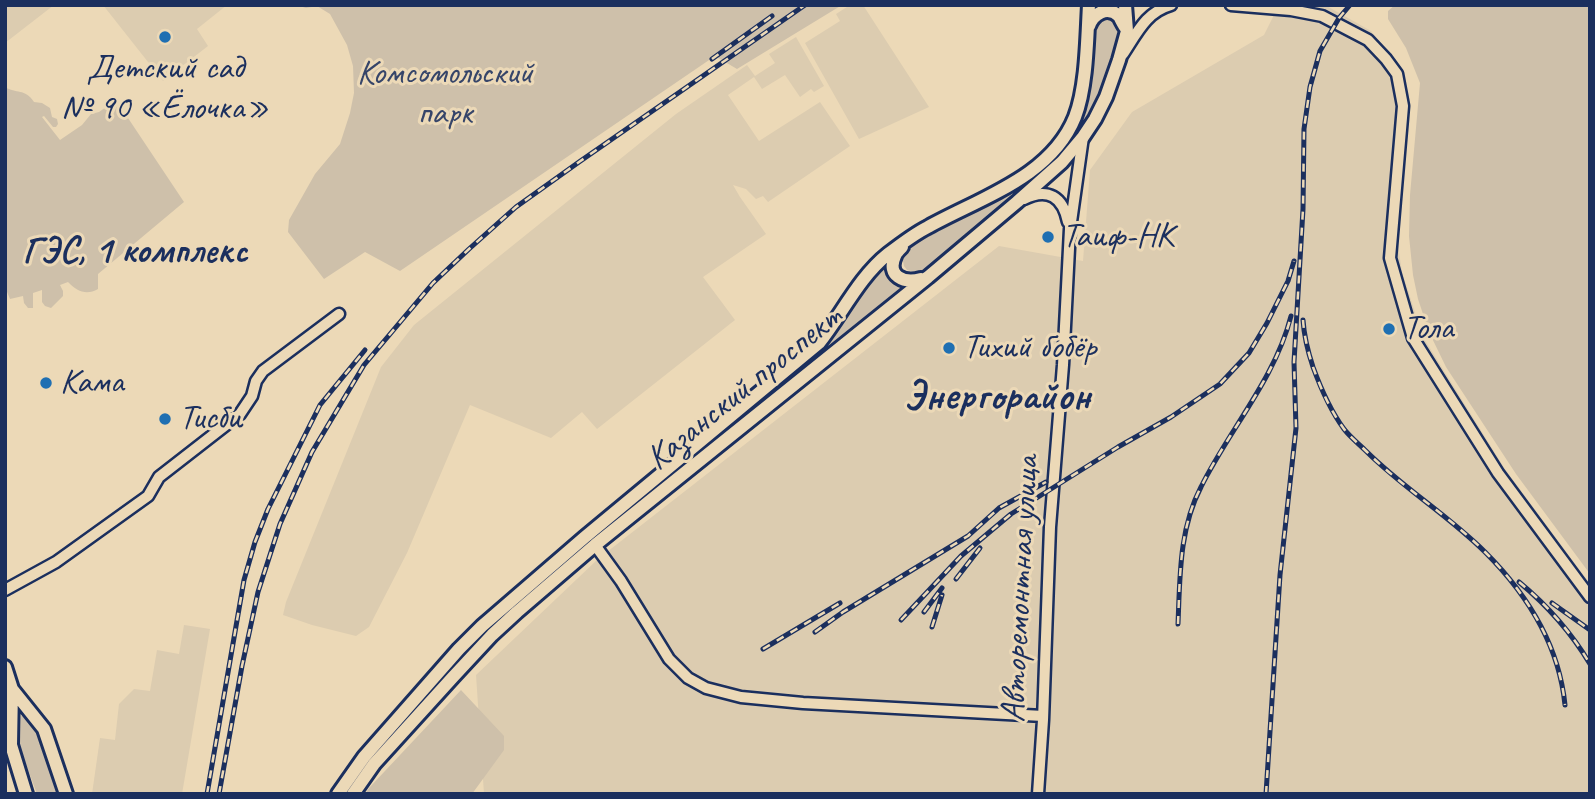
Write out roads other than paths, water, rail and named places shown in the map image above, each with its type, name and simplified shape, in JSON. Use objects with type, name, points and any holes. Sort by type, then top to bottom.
[{"type":"main road","name":"Казанский проспект","points":[[353,794],[374,764],[487,631],[820,343],[872,269],[927,227],[1008,187],[1032,170],[1054,149],[1068,131],[1075,116],[1082,89],[1089,5]]},
{"type":"main road","name":"Казанский проспект","points":[[513,607],[595,545],[928,277],[1062,162],[1095,119],[1106,97],[1127,31],[1125,5]]},
{"type":"main road","points":[[1088,30],[1092,18],[1100,12],[1111,12],[1119,17],[1127,31]]},
{"type":"main road","points":[[906,241],[894,256],[896,276],[912,282],[928,277]]},
{"type":"main road","name":"Казанский проспект","points":[[338,794],[364,757],[459,649],[487,631]]},
{"type":"main road","points":[[5,667],[9,690],[11,746],[26,794]]},
{"type":"main road","points":[[9,690],[44,730],[66,794]]},
{"type":"street","points":[[1119,60],[1153,12],[1171,5]]},
{"type":"street","points":[[1231,5],[1291,10],[1329,19],[1368,40],[1397,74],[1403,106],[1390,258],[1413,338],[1498,473],[1590,597]]},
{"type":"street","name":"Авторемонтная улица","points":[[1038,794],[1050,527],[1063,365],[1070,229],[1083,136]]},
{"type":"street","points":[[1017,202],[1034,194],[1055,197],[1062,203],[1070,229]]},
{"type":"street","points":[[5,590],[56,562],[148,496],[159,477],[240,414],[253,396],[256,381],[263,371],[339,314]]},
{"type":"street","points":[[595,545],[621,581],[669,659],[688,678],[706,688],[741,697],[803,703],[1043,716]]},
{"type":"railway","points":[[219,794],[258,592],[280,524],[312,452],[364,365],[433,283],[516,207],[805,5]]},
{"type":"railway","points":[[1266,794],[1280,575],[1296,428],[1294,362],[1303,209],[1304,129],[1310,87],[1320,51],[1339,18],[1350,5]]},
{"type":"railway","points":[[712,59],[772,16]]},
{"type":"railway","points":[[901,620],[961,556],[1011,514],[1171,417],[1220,384],[1249,353],[1288,281],[1294,261]]},
{"type":"railway","points":[[1178,624],[1182,554],[1194,503],[1212,466],[1263,383],[1284,339],[1291,316]]},
{"type":"railway","points":[[1303,320],[1313,367],[1339,422],[1380,464],[1485,552],[1514,585],[1539,622],[1548,641],[1562,683],[1565,705]]},
{"type":"railway","points":[[207,794],[244,580],[255,542],[268,509],[320,405],[365,350]]},
{"type":"railway","points":[[815,632],[968,536],[999,508],[1046,482]]},
{"type":"railway","points":[[956,579],[980,548]]},
{"type":"railway","points":[[1519,582],[1558,620],[1590,664]]},
{"type":"railway","points":[[924,612],[942,588]]},
{"type":"railway","points":[[932,627],[942,595]]},
{"type":"railway","points":[[763,649],[840,603]]},
{"type":"railway","points":[[1552,603],[1590,630]]},
{"type":"place","name":"Детский сад № 90 «Ёлочка»","points":[[165,37]]},
{"type":"place","name":"Таиф-НК","points":[[1048,237]]},
{"type":"place","name":"Тола","points":[[1389,329]]},
{"type":"place","name":"Тихий бобёр","points":[[949,348]]},
{"type":"place","name":"Кама","points":[[46,383]]},
{"type":"place","name":"Тисби","points":[[165,419]]},
{"type":"district","name":"ГЭС, 1 комплекс","points":[[135,252]]},
{"type":"district","name":"Энергорайон","points":[[997,398]]},
{"type":"park label","name":"Комсомольский парк","points":[[445,94]]}]
